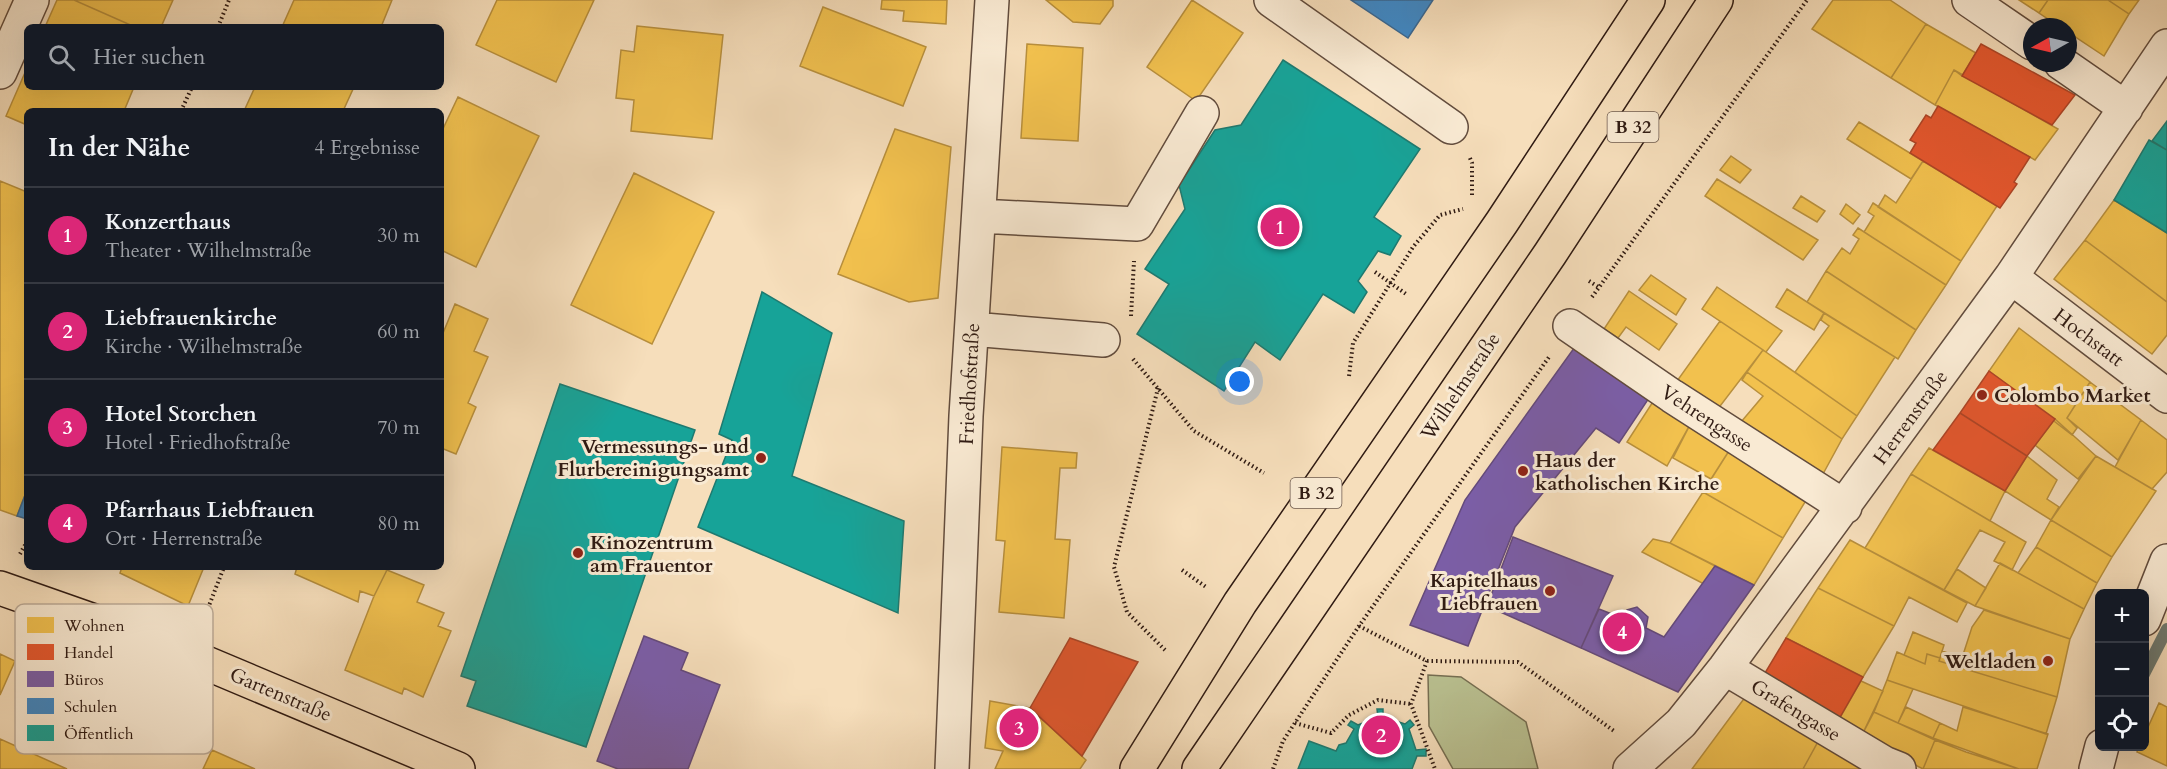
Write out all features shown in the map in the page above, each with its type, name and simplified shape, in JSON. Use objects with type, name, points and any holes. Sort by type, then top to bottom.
[{"type":"main road","name":"B 32","points":[[1137,769],[1240,603],[1502,222],[1648,0]]},
{"type":"main road","name":"Wilhelmstraße","points":[[1199,769],[1550,254],[1716,0]]},
{"type":"main road","name":"Gartenstraße","points":[[0,588],[46,604]]},
{"type":"main road","name":"Gartenstraße","points":[[213,667],[458,769]]},
{"type":"street","points":[[0,72],[32,0]]},
{"type":"street","name":"Friedhofstraße","points":[[953,765],[972,329],[992,0]]},
{"type":"street","points":[[1271,0],[1451,127]]},
{"type":"street","points":[[1969,0],[2023,37]]},
{"type":"street","name":"Herrenstraße","points":[[1630,769],[1681,723],[1845,507],[2011,277],[2167,46]]},
{"type":"street","points":[[2074,72],[2126,108]]},
{"type":"street","points":[[979,216],[1137,224],[1202,113]]},
{"type":"street","name":"Hochstatt","points":[[2011,277],[2167,396]]},
{"type":"street","name":"Vehrengasse","points":[[1570,326],[1672,396],[1845,507]]},
{"type":"street","points":[[972,329],[1103,340]]},
{"type":"street","points":[[2149,608],[2167,561]]},
{"type":"street","name":"Grafengasse","points":[[1725,668],[1884,763],[1899,769]]},
{"type":"path","points":[[219,24],[229,0]]},
{"type":"path","points":[[1273,769],[1283,741],[1359,626],[1570,326],[1600,288],[1807,0]]},
{"type":"path","points":[[183,108],[191,90]]},
{"type":"path","points":[[1348,382],[1353,343],[1413,247],[1440,215],[1463,208]]},
{"type":"path","points":[[1130,322],[1137,224]]},
{"type":"path","points":[[1375,272],[1410,297]]},
{"type":"path","points":[[1589,281],[1600,288]]},
{"type":"path","points":[[1103,340],[1128,353],[1194,430],[1264,473]]},
{"type":"path","points":[[1158,388],[1114,567],[1127,612],[1164,650]]},
{"type":"path","points":[[210,604],[223,570]]},
{"type":"path","points":[[1359,626],[1427,661],[1518,662],[1614,731]]},
{"type":"path","points":[[1427,661],[1412,704],[1435,769]]},
{"type":"path","points":[[1295,723],[1331,733],[1349,715],[1378,700],[1412,704]]},
{"type":"green space","points":[[1428,675],[1461,677],[1526,722],[1538,769],[1453,769],[1429,726]]},
{"type":"building: Wohnen","points":[[57,0],[74,0],[128,24],[46,24]]},
{"type":"building: Wohnen","points":[[74,0],[173,0],[162,24],[128,24]]},
{"type":"building: Wohnen","points":[[294,0],[392,0],[382,24],[283,24]]},
{"type":"building: Wohnen","points":[[497,0],[594,0],[556,82],[476,45]]},
{"type":"building: Wohnen","points":[[882,0],[947,0],[946,24],[903,21],[904,11],[881,9]]},
{"type":"building: Wohnen","points":[[1046,0],[1113,0],[1113,6],[1100,24],[1073,22]]},
{"type":"building: Wohnen","points":[[1192,0],[1243,33],[1196,101],[1147,67]]},
{"type":"building: Wohnen","points":[[1833,0],[1890,0],[1926,24],[1891,78],[1812,29]]},
{"type":"building: Wohnen","points":[[2019,0],[2048,0],[2039,13]]},
{"type":"building: Wohnen","points":[[2048,0],[2108,0],[2129,14],[2104,56],[2077,38],[2077,18],[2046,18],[2039,13]]},
{"type":"building: Wohnen","points":[[2108,0],[2139,0],[2129,14]]},
{"type":"building: Wohnen","points":[[823,7],[926,47],[903,106],[800,66]]},
{"type":"building: Wohnen","points":[[1926,24],[1976,53],[1962,76],[1954,70],[1935,105],[1891,78]]},
{"type":"building: Wohnen","points":[[637,26],[723,35],[712,139],[631,131],[634,100],[616,98],[621,50],[634,52]]},
{"type":"building: Wohnen","points":[[1027,44],[1083,48],[1078,141],[1021,138]]},
{"type":"building: Wohnen","points":[[1954,70],[2058,129],[2035,160],[1935,105]]},
{"type":"building: Wohnen","points":[[24,75],[24,90],[133,90],[125,108],[24,108],[24,124],[6,116]]},
{"type":"building: Wohnen","points":[[254,90],[353,90],[344,108],[245,108]]},
{"type":"building: Wohnen","points":[[458,97],[539,136],[476,267],[444,251],[444,127]]},
{"type":"building: Wohnen","points":[[1859,122],[1923,161],[1911,179],[1847,139]]},
{"type":"building: Wohnen","points":[[895,129],[951,147],[938,298],[909,302],[838,274]]},
{"type":"building: Wohnen","points":[[1731,156],[1751,170],[1740,183],[1720,170]]},
{"type":"building: Wohnen","points":[[1923,161],[1997,206],[1961,261],[1878,207],[1885,195],[1896,203]]},
{"type":"building: Wohnen","points":[[634,173],[714,212],[652,344],[571,305]]},
{"type":"building: Wohnen","points":[[1717,179],[1818,240],[1803,260],[1705,196]]},
{"type":"building: Wohnen","points":[[0,181],[24,191],[24,498],[17,516],[0,510]]},
{"type":"building: Wohnen","points":[[1801,196],[1825,211],[1817,222],[1793,208]]},
{"type":"building: Wohnen","points":[[2114,200],[2167,233],[2167,302],[2085,240]]},
{"type":"building: Wohnen","points":[[1873,203],[1961,261],[1946,285],[1864,232],[1874,216],[1868,212]]},
{"type":"building: Wohnen","points":[[1846,204],[1860,215],[1853,224],[1840,214]]},
{"type":"building: Wohnen","points":[[1858,228],[1946,285],[1916,330],[1826,271],[1842,248],[1850,254],[1859,239],[1853,235]]},
{"type":"building: Wohnen","points":[[2085,240],[2167,302],[2167,335],[2152,354],[2054,279]]},
{"type":"building: Wohnen","points":[[1826,271],[1916,330],[1898,359],[1807,302]]},
{"type":"building: Wohnen","points":[[1651,275],[1686,299],[1676,315],[1639,290]]},
{"type":"building: Wohnen","points":[[1717,287],[1782,331],[1766,352],[1702,309]]},
{"type":"building: Wohnen","points":[[1787,289],[1824,313],[1814,330],[1776,307]]},
{"type":"building: Wohnen","points":[[1629,291],[1677,324],[1659,350],[1626,327],[1618,338],[1604,329]]},
{"type":"building: Wohnen","points":[[455,304],[488,319],[474,351],[488,357],[468,403],[476,407],[456,454],[444,449],[444,331]]},
{"type":"building: Wohnen","points":[[1824,313],[1895,357],[1857,416],[1795,372],[1829,326],[1821,320]]},
{"type":"building: Wohnen","points":[[1720,321],[1763,350],[1714,414],[1672,388]]},
{"type":"building: Wohnen","points":[[2019,328],[2090,382],[2067,418],[2077,428],[2072,435],[1989,371]]},
{"type":"building: Wohnen","points":[[1763,350],[1857,416],[1842,439],[1747,372]]},
{"type":"building: Wohnen","points":[[1747,372],[1842,439],[1817,485],[1735,429],[1763,396],[1742,380]]},
{"type":"building: Wohnen","points":[[2090,382],[2141,420],[2118,460],[2067,418]]},
{"type":"building: Wohnen","points":[[1656,397],[1693,419],[1667,466],[1627,442]]},
{"type":"building: Wohnen","points":[[1693,419],[1734,443],[1711,479],[1673,458]]},
{"type":"building: Wohnen","points":[[2055,419],[2096,456],[2078,479],[2035,445]]},
{"type":"building: Wohnen","points":[[2141,420],[2167,440],[2167,472],[2152,489],[2115,467]]},
{"type":"building: Wohnen","points":[[1734,443],[1813,489],[1783,538],[1703,492]]},
{"type":"building: Wohnen","points":[[1002,447],[1077,453],[1076,468],[1060,468],[1055,539],[1070,540],[1064,618],[999,612],[1005,541],[996,540]]},
{"type":"building: Wohnen","points":[[1929,448],[2005,491],[1990,521],[1911,474]]},
{"type":"building: Wohnen","points":[[2027,456],[2057,480],[2047,499],[2059,507],[2051,520],[2005,491]]},
{"type":"building: Wohnen","points":[[2096,456],[2156,491],[2112,557],[2051,520]]},
{"type":"building: Wohnen","points":[[1911,474],[2026,542],[2012,570],[1994,561],[2005,542],[1980,530],[1944,590],[1865,548]]},
{"type":"building: Wohnen","points":[[1703,492],[1783,538],[1754,585],[1670,543]]},
{"type":"building: Wohnen","points":[[2051,520],[2112,557],[2097,583],[2036,547]]},
{"type":"building: Wohnen","points":[[1653,539],[1670,543],[1715,566],[1704,584],[1642,552]]},
{"type":"building: Wohnen","points":[[1850,540],[1967,603],[1957,622],[1909,597],[1894,626],[1818,588]]},
{"type":"building: Wohnen","points":[[2036,547],[2097,583],[2084,609],[2018,573]]},
{"type":"building: Wohnen","points":[[2000,563],[2084,609],[2070,639],[1975,606]]},
{"type":"building: Wohnen","points":[[1957,569],[1986,588],[1975,606],[1944,590]]},
{"type":"building: Wohnen","points":[[121,570],[203,570],[189,604],[184,604],[120,573]]},
{"type":"building: Wohnen","points":[[296,570],[387,570],[374,596],[360,591],[358,602],[295,574]]},
{"type":"building: Wohnen","points":[[387,570],[424,585],[417,602],[444,613],[438,626],[451,631],[423,697],[404,688],[402,694],[345,670],[374,596]]},
{"type":"building: Wohnen","points":[[1818,588],[1894,626],[1863,677],[1786,638]]},
{"type":"building: Wohnen","points":[[1984,610],[2070,639],[2057,697],[1939,661],[1942,651],[1962,658],[1972,627]]},
{"type":"building: Wohnen","points":[[1913,632],[1944,645],[1940,658],[1927,654],[1925,664],[1904,655]]},
{"type":"building: Wohnen","points":[[1897,652],[1925,664],[1927,654],[1940,658],[1939,661],[2057,697],[2046,734],[1887,680]]},
{"type":"building: Wohnen","points":[[0,654],[15,661],[0,695]]},
{"type":"building: Wohnen","points":[[1887,680],[1913,689],[1898,723],[1874,712]]},
{"type":"building: Wohnen","points":[[1861,681],[1883,691],[1861,737],[1837,723]]},
{"type":"building: Wohnen","points":[[1746,696],[1820,738],[1803,769],[1692,769]]},
{"type":"building: Wohnen","points":[[990,701],[1030,708],[1086,760],[1080,769],[995,769],[1003,751],[985,748]]},
{"type":"building: Wohnen","points":[[2159,703],[2167,707],[2167,766],[2137,752],[2149,751],[2149,725]]},
{"type":"building: Wohnen","points":[[1906,707],[1940,723],[1933,738],[1898,723]]},
{"type":"building: Wohnen","points":[[1963,707],[2048,734],[2037,769],[2019,769],[1933,738],[1940,723],[1957,731]]},
{"type":"building: Wohnen","points":[[1874,712],[1935,740],[1923,769],[1861,737]]},
{"type":"building: Wohnen","points":[[1820,738],[1862,759],[1858,769],[1803,769]]},
{"type":"building: Wohnen","points":[[0,739],[15,746],[15,754],[34,754],[67,769],[0,769]]},
{"type":"building: Wohnen","points":[[1935,740],[1966,752],[2019,769],[1923,769]]},
{"type":"building: Wohnen","points":[[213,750],[255,769],[203,769]]},
{"type":"building: Handel","points":[[1981,44],[2023,67],[2023,72],[2033,72],[2075,95],[2052,125],[1962,76]]},
{"type":"building: Handel","points":[[1938,106],[2030,157],[2014,182],[2017,184],[2000,208],[1910,153],[1916,143],[1910,140],[1926,115],[1931,118]]},
{"type":"building: Handel","points":[[1989,371],[2055,419],[2027,456],[1960,413]]},
{"type":"building: Handel","points":[[1960,413],[2027,456],[2005,491],[1933,450]]},
{"type":"building: Handel","points":[[1070,638],[1138,662],[1082,756],[1030,708]]},
{"type":"building: Handel","points":[[1786,638],[1863,677],[1839,719],[1762,678]]},
{"type":"building: Büros","name":"Haus der katholischen Kirche","points":[[1577,344],[1653,392],[1619,443],[1596,428],[1515,527],[1468,646],[1410,625],[1465,500]]},
{"type":"building: Büros","name":"Kapitelhaus Liebfrauen","points":[[1513,537],[1613,576],[1581,648],[1487,606]]},
{"type":"building: Büros","points":[[1715,566],[1754,585],[1678,692],[1581,648],[1599,609],[1622,618],[1627,610],[1637,607],[1648,617],[1646,628],[1664,637]]},
{"type":"building: Büros","points":[[644,636],[688,653],[681,670],[720,685],[688,769],[618,769],[597,761]]},
{"type":"building: Schulen","points":[[1351,0],[1433,0],[1408,38]]},
{"type":"building: Schulen","points":[[24,498],[24,518],[17,516]]},
{"type":"building: Öffentlich","points":[[1283,60],[1420,149],[1374,217],[1401,236],[1390,255],[1378,251],[1358,281],[1367,292],[1354,313],[1323,294],[1280,360],[1255,342],[1224,391],[1137,334],[1169,284],[1145,269],[1185,209],[1179,185],[1215,130],[1241,125]]},
{"type":"building: Öffentlich","points":[[2167,121],[2167,150],[2152,141]]},
{"type":"building: Öffentlich","points":[[2149,140],[2167,150],[2167,233],[2114,200]]},
{"type":"building: Öffentlich","name":"Vermessungs- und Flurbereinigungsamt","points":[[762,292],[832,333],[792,476],[904,521],[898,613],[698,527],[732,440],[719,434]]},
{"type":"building: Öffentlich","name":"Kinozentrum am Frauentor","points":[[560,384],[695,430],[586,747],[467,706],[476,681],[461,676]]},
{"type":"building: Öffentlich","points":[[1377,709],[1383,709],[1383,717],[1405,724],[1410,720],[1414,725],[1409,729],[1416,750],[1426,749],[1426,756],[1417,756],[1412,769],[1298,769],[1309,741],[1336,751],[1339,745],[1346,743],[1354,729],[1348,725],[1351,721],[1358,725],[1378,717]]},
{"type":"waterway","points":[[2149,664],[2167,629]]},
{"type":"place","name":"Konzerthaus","points":[[1280,227]]},
{"type":"place","name":"Colombo Market","points":[[1982,395]]},
{"type":"place","name":"Vermessungs- und Flurbereinigungsamt","points":[[761,458]]},
{"type":"place","name":"Haus der katholischen Kirche","points":[[1523,471]]},
{"type":"place","name":"Kinozentrum am Frauentor","points":[[578,553]]},
{"type":"place","name":"Kapitelhaus Liebfrauen","points":[[1550,591]]},
{"type":"place","name":"Pfarrhaus Liebfrauen","points":[[1622,632]]},
{"type":"place","name":"Weltladen","points":[[2048,661]]},
{"type":"place","name":"Hotel Storchen","points":[[1019,728]]},
{"type":"place","name":"Liebfrauenkirche","points":[[1381,735]]}]
